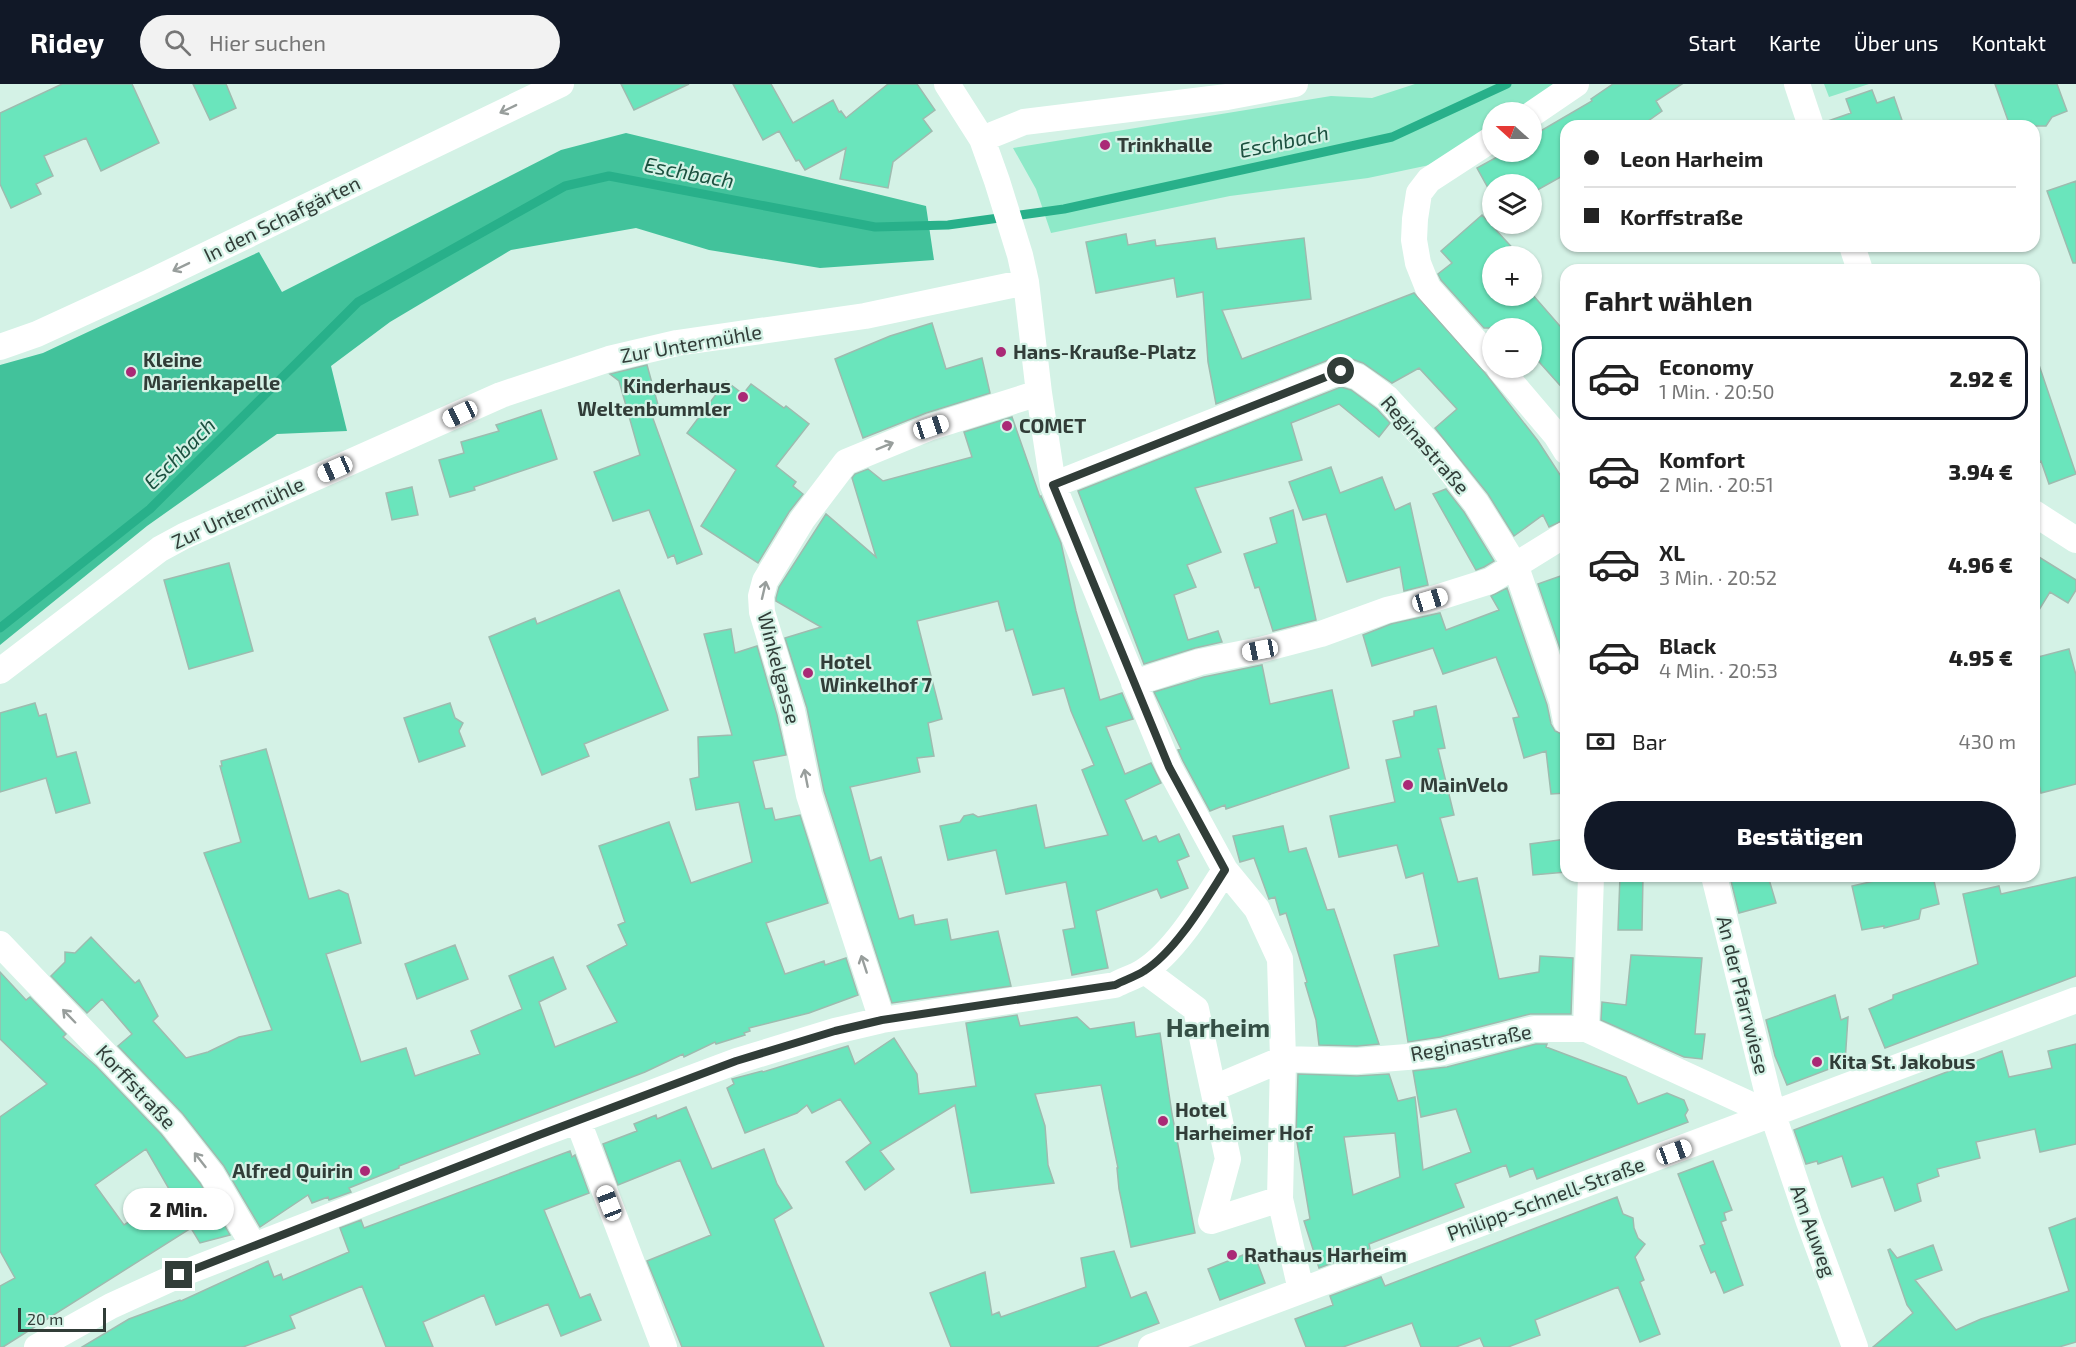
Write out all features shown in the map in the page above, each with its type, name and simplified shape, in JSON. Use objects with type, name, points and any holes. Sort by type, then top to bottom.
[{"type":"street","name":"In den Schafgärten","points":[[0,347],[37,334],[148,283],[561,84]]},
{"type":"street","points":[[947,84],[981,140],[997,181],[1020,255],[1026,282],[1053,485],[1169,767],[1225,870],[1257,909],[1280,959],[1283,1059],[1280,1199],[1301,1290]]},
{"type":"street","points":[[981,140],[1024,122],[1227,97],[1295,84]]},
{"type":"street","points":[[1542,107],[1576,84]]},
{"type":"street","points":[[1797,84],[1809,120]]},
{"type":"street","points":[[1482,146],[1429,180],[1419,194],[1414,240],[1418,263],[1428,288],[1482,349]]},
{"type":"street","name":"Zur Untermühle","points":[[0,671],[160,549],[184,536],[501,394],[609,359],[677,343],[864,316],[1026,282]]},
{"type":"street","name":"Reginastraße","points":[[1053,485],[1341,371],[1358,377],[1387,398],[1433,448],[1476,504],[1516,567],[1560,695]]},
{"type":"street","points":[[1508,378],[1560,441]]},
{"type":"street","name":"Winkelgasse","points":[[882,1020],[809,795],[792,711],[762,612],[761,596],[765,581],[802,520],[846,462],[931,427],[1039,393]]},
{"type":"street","points":[[2040,517],[2076,540]]},
{"type":"street","points":[[1134,683],[1200,662],[1260,650],[1321,633],[1387,610],[1430,600],[1490,581],[1560,538]]},
{"type":"street","points":[[37,1347],[111,1306],[179,1275],[736,1061],[835,1031],[882,1020],[1115,985],[1145,970],[1168,949],[1192,921],[1225,870]]},
{"type":"street","points":[[1586,1029],[1591,882]]},
{"type":"street","name":"An der Pfarrwiese","points":[[1715,882],[1773,1115]]},
{"type":"street","name":"Korffstraße","points":[[0,944],[172,1124],[212,1175],[253,1245]]},
{"type":"street","points":[[1145,970],[1196,1009],[1228,1159],[1211,1221],[1280,1199]]},
{"type":"street","name":"Philipp-Schnell-Straße","points":[[1151,1347],[2076,1000]]},
{"type":"street","name":"Reginastraße","points":[[1283,1059],[1357,1061],[1407,1057],[1443,1052],[1534,1029],[1586,1029],[1773,1115]]},
{"type":"street","points":[[1214,1088],[1283,1059]]},
{"type":"street","name":"Am Auweg","points":[[1773,1115],[1809,1222],[1856,1344]]},
{"type":"street","points":[[578,1121],[664,1347]]},
{"type":"green space","points":[[1415,84],[1560,84],[1532,102],[1482,102],[1482,135],[1439,163],[1368,178],[1230,196],[1051,233],[1036,189],[1013,148],[1331,96],[1372,98]]},
{"type":"green space","points":[[1824,84],[1869,84],[1829,97]]},
{"type":"green space","points":[[626,133],[926,206],[934,260],[820,268],[709,250],[636,228],[511,250],[390,322],[331,366],[347,431],[277,434],[147,526],[0,645],[0,365],[43,353],[259,252],[282,292],[561,150]]},
{"type":"building","points":[[62,84],[132,84],[159,143],[101,171],[86,138],[44,156],[53,176],[36,184],[41,194],[11,208],[0,184],[0,113]]},
{"type":"building","points":[[193,84],[226,84],[236,108],[210,120]]},
{"type":"building","points":[[621,84],[689,84],[634,110]]},
{"type":"building","points":[[733,84],[771,84],[793,123],[833,100],[839,112],[841,111],[846,118],[888,84],[917,84],[935,110],[923,119],[932,131],[893,162],[888,188],[840,179],[846,148],[805,170],[799,160],[796,161],[779,131],[763,140]]},
{"type":"building","points":[[1613,84],[1682,84],[1656,101],[1662,111],[1649,120],[1560,120],[1560,177],[1542,187],[1542,174],[1482,174],[1482,177],[1477,168],[1488,162],[1542,162],[1542,130],[1592,101],[1591,99]]},
{"type":"building","points":[[1995,84],[2057,84],[2067,111],[2052,117],[2046,126],[2040,126],[2040,120],[2008,120]]},
{"type":"building","points":[[1872,90],[1877,103],[1894,97],[1902,120],[1831,120],[1851,113],[1846,99]]},
{"type":"building","points":[[2076,181],[2076,263],[2073,263],[2047,191]]},
{"type":"building","points":[[1482,215],[1482,234],[1500,234],[1511,246],[1482,246],[1482,306],[1542,305],[1560,326],[1560,385],[1542,365],[1542,318],[1482,318],[1482,326],[1438,274],[1452,263],[1441,251]]},
{"type":"building","points":[[1126,234],[1128,245],[1155,240],[1156,246],[1215,238],[1217,249],[1304,238],[1311,299],[1222,310],[1242,359],[1414,293],[1482,370],[1482,378],[1489,378],[1538,441],[1560,475],[1560,522],[1549,527],[1543,515],[1514,536],[1488,494],[1435,428],[1457,409],[1419,368],[1392,383],[1363,363],[1346,357],[1336,357],[1216,404],[1208,362],[1203,292],[1177,297],[1174,278],[1096,293],[1086,242]]},
{"type":"building","points":[[932,323],[946,369],[982,358],[990,393],[926,413],[863,438],[835,359],[890,336]]},
{"type":"building","points":[[647,365],[660,412],[647,402],[702,554],[677,564],[674,555],[668,558],[649,510],[613,521],[594,472],[640,455],[619,381],[610,374]]},
{"type":"building","points":[[2040,368],[2076,474],[2049,484],[2041,461]]},
{"type":"building","points":[[726,381],[743,394],[751,384],[809,424],[776,466],[796,482],[793,486],[803,494],[789,512],[758,563],[701,526],[736,470],[687,433]]},
{"type":"building","points":[[1341,387],[1351,390],[1377,409],[1390,423],[1379,437],[1339,404],[1291,423],[1302,460],[1195,488],[1221,552],[1187,565],[1196,587],[1174,595],[1188,640],[1218,631],[1222,642],[1144,664],[1078,491]]},
{"type":"building","points":[[541,410],[557,459],[450,497],[439,460],[464,453],[461,442],[499,431],[496,425]]},
{"type":"building","points":[[1012,417],[1040,497],[1061,543],[1076,611],[1100,700],[1122,693],[1133,719],[1106,727],[1125,774],[1151,763],[1161,783],[1125,800],[1143,841],[1156,836],[1159,842],[1179,834],[1189,856],[1177,861],[1188,888],[1161,898],[1157,889],[1096,911],[1108,968],[1072,975],[1063,930],[1075,928],[1066,882],[1006,894],[996,850],[948,860],[940,826],[960,822],[964,816],[973,814],[978,817],[1036,805],[1045,848],[1108,835],[1082,770],[1094,765],[1071,711],[1064,688],[1033,695],[1013,629],[1006,631],[998,601],[917,621],[942,719],[928,723],[934,756],[917,758],[920,772],[850,787],[870,861],[881,857],[899,919],[913,915],[915,925],[947,919],[951,940],[998,931],[1011,986],[892,1003],[824,791],[807,708],[785,638],[821,627],[776,601],[776,598],[779,587],[826,514],[876,557],[852,478],[855,474],[868,469],[883,481],[972,457],[964,432]]},
{"type":"building","points":[[1331,467],[1340,493],[1382,477],[1395,510],[1410,503],[1428,585],[1404,591],[1400,567],[1347,582],[1326,514],[1303,520],[1289,482]]},
{"type":"building","points":[[412,487],[418,515],[392,520],[386,493]]},
{"type":"building","points":[[1446,489],[1464,512],[1494,561],[1484,567],[1476,570],[1433,494]]},
{"type":"building","points":[[1293,510],[1316,620],[1273,631],[1259,587],[1255,588],[1244,554],[1277,543],[1270,518]]},
{"type":"building","points":[[2040,558],[2076,580],[2076,590],[2068,603],[2050,592],[2040,608]]},
{"type":"building","points":[[229,563],[253,651],[189,669],[164,580]]},
{"type":"building","points":[[1560,576],[1560,648],[1538,584]]},
{"type":"building","points":[[1507,588],[1547,705],[1551,724],[1555,731],[1560,733],[1560,793],[1551,794],[1546,751],[1524,758],[1513,718],[1519,717],[1496,657],[1443,674],[1433,648],[1372,666],[1363,635],[1391,624],[1440,613],[1446,630],[1499,610],[1491,596]]},
{"type":"building","points":[[619,590],[668,710],[584,744],[589,756],[542,775],[489,637],[535,618],[537,624]]},
{"type":"building","points":[[731,629],[735,653],[757,646],[786,755],[753,761],[765,809],[772,808],[775,820],[800,815],[828,903],[766,923],[785,974],[824,961],[825,965],[846,958],[858,995],[809,1013],[749,1028],[750,1031],[744,1033],[745,1035],[716,1044],[715,1042],[684,1057],[683,1054],[645,1072],[399,1166],[399,1168],[349,1188],[351,1192],[329,1200],[328,1197],[312,1203],[308,1195],[260,1227],[224,1166],[183,1114],[118,1046],[132,1034],[102,999],[87,1013],[51,976],[65,962],[65,952],[75,953],[91,937],[135,983],[139,980],[158,1016],[153,1021],[186,1058],[208,1052],[239,1037],[272,1030],[204,853],[241,842],[220,766],[222,766],[221,761],[266,749],[309,899],[339,890],[348,894],[361,943],[326,954],[361,1062],[406,1048],[415,1076],[480,1054],[471,1031],[522,1009],[509,976],[553,957],[566,989],[539,1002],[555,1047],[617,1022],[587,966],[627,945],[618,925],[625,922],[599,846],[669,822],[691,883],[752,862],[739,802],[696,810],[690,779],[699,777],[698,737],[732,735],[704,634]]},
{"type":"building","points":[[2069,649],[2076,675],[2076,784],[2041,793],[2040,789],[2040,656]]},
{"type":"building","points":[[1262,665],[1270,704],[1332,690],[1349,768],[1226,809],[1225,805],[1210,811],[1183,761],[1178,750],[1181,749],[1154,692],[1204,677]]},
{"type":"building","points":[[35,703],[39,716],[46,714],[57,757],[76,752],[90,803],[56,813],[46,778],[0,792],[0,713]]},
{"type":"building","points":[[450,703],[455,718],[463,723],[459,731],[465,746],[419,762],[404,718]]},
{"type":"building","points":[[1436,706],[1445,748],[1438,749],[1454,815],[1440,818],[1458,882],[1477,878],[1499,979],[1539,972],[1540,956],[1573,958],[1571,1014],[1530,1014],[1440,1037],[1408,1042],[1394,955],[1439,946],[1423,873],[1406,878],[1397,845],[1339,857],[1330,816],[1395,802],[1386,760],[1401,757],[1393,721],[1414,716],[1414,711]]},
{"type":"building","points":[[1283,826],[1289,852],[1306,848],[1327,910],[1334,909],[1379,1044],[1319,1045],[1316,1020],[1305,983],[1307,982],[1286,913],[1280,915],[1275,897],[1269,899],[1254,858],[1240,862],[1233,836]]},
{"type":"building","points":[[1560,840],[1560,873],[1533,875],[1530,844]]},
{"type":"building","points":[[2076,877],[2076,976],[1885,1048],[1869,1009],[1893,999],[1893,995],[1978,964],[1963,894],[1999,886],[2001,894]]},
{"type":"building","points":[[1620,882],[1643,882],[1642,930],[1618,930]]},
{"type":"building","points":[[1731,882],[1770,882],[1776,903],[1739,913]]},
{"type":"building","points":[[1870,882],[1934,882],[1939,904],[1921,909],[1919,919],[1884,928],[1884,926],[1862,930],[1852,886]]},
{"type":"building","points":[[455,945],[468,979],[417,999],[405,964]]},
{"type":"building","points":[[1631,955],[1702,958],[1695,1034],[1705,1034],[1702,1059],[1684,1057],[1601,1020],[1602,1002],[1626,1005]]},
{"type":"building","points":[[0,972],[26,1000],[30,997],[66,1034],[63,1037],[96,1066],[161,1134],[200,1183],[230,1235],[200,1243],[191,1228],[3,1347],[0,1347],[0,1286],[15,1278],[0,1251],[0,1117],[47,1084],[0,1039]],"holes":[[[146,1149],[172,1194],[124,1225],[95,1185]]]},
{"type":"building","points":[[1835,995],[1841,1020],[1848,1017],[1845,1063],[1787,1085],[1775,1056],[1766,1020]]},
{"type":"building","points":[[1017,1015],[1020,1026],[1077,1017],[1090,1029],[1134,1022],[1136,1037],[1160,1033],[1172,1114],[1195,1233],[1131,1247],[1101,1085],[1035,1094],[1045,1126],[1048,1165],[1054,1183],[971,1193],[955,1105],[880,1151],[894,1169],[865,1190],[846,1162],[871,1143],[840,1099],[812,1113],[807,1105],[797,1113],[745,1133],[727,1088],[734,1084],[732,1079],[848,1046],[855,1064],[894,1038],[917,1074],[919,1094],[976,1086],[966,1023]]},
{"type":"building","points":[[1536,1044],[1547,1044],[1546,1047],[1626,1077],[1638,1104],[1667,1093],[1684,1100],[1688,1110],[1685,1115],[1688,1122],[1537,1179],[1533,1168],[1510,1177],[1506,1165],[1455,1184],[1464,1207],[1369,1244],[1370,1249],[1319,1268],[1304,1221],[1310,1219],[1296,1136],[1298,1074],[1357,1076],[1389,1074],[1398,1101],[1415,1097],[1423,1170],[1471,1152],[1456,1109],[1421,1117],[1413,1071],[1447,1067]],"holes":[[[1395,1133],[1400,1177],[1353,1195],[1344,1137]]]},
{"type":"building","points":[[2076,1044],[2076,1144],[2040,1152],[2035,1129],[1976,1142],[1980,1158],[1937,1169],[1939,1176],[1917,1184],[1921,1201],[1895,1211],[1883,1177],[1852,1187],[1842,1156],[1818,1164],[1817,1161],[1806,1164],[1794,1130],[2002,1051],[2009,1077],[2052,1068],[2048,1051]]},
{"type":"building","points":[[686,1107],[712,1169],[764,1149],[777,1184],[792,1208],[774,1219],[824,1347],[682,1347],[647,1261],[711,1235],[680,1160],[618,1185],[603,1144],[637,1131],[634,1124],[656,1115],[657,1119]]},
{"type":"building","points":[[570,1151],[572,1157],[575,1155],[589,1193],[544,1210],[580,1298],[590,1294],[601,1320],[561,1336],[548,1304],[496,1325],[484,1295],[423,1322],[433,1347],[386,1347],[362,1286],[290,1316],[295,1328],[243,1347],[82,1347],[129,1319],[181,1301],[268,1261],[274,1277],[281,1274],[283,1280],[349,1252],[340,1228],[361,1220],[364,1228]]},
{"type":"building","points":[[1713,1161],[1732,1210],[1724,1213],[1726,1220],[1721,1222],[1743,1285],[1724,1293],[1715,1271],[1711,1273],[1700,1246],[1705,1244],[1678,1174]]},
{"type":"building","points":[[1617,1197],[1623,1214],[1633,1218],[1638,1238],[1645,1244],[1635,1257],[1644,1280],[1640,1282],[1660,1334],[1640,1342],[1618,1287],[1535,1320],[1540,1335],[1508,1347],[1484,1347],[1480,1338],[1456,1347],[1421,1347],[1412,1323],[1343,1347],[1306,1347],[1295,1319],[1333,1305],[1330,1296],[1381,1277],[1385,1286]]},
{"type":"building","points":[[2076,1218],[2076,1342],[2059,1347],[1873,1347],[1913,1313],[1907,1305],[1888,1250],[1890,1249],[1897,1258],[1933,1245],[1942,1270],[1915,1280],[1956,1330],[1981,1319],[2069,1291],[2049,1228]]},
{"type":"building","points":[[1114,1251],[1131,1298],[1146,1292],[1159,1323],[1096,1347],[951,1347],[930,1293],[985,1272],[992,1315],[999,1312],[1001,1317],[1086,1287],[1081,1258]]},
{"type":"building","points":[[1253,1251],[1265,1283],[1220,1300],[1208,1269]]},
{"type":"waterway","name":"Eschbach","points":[[0,628],[150,509],[358,302],[565,186],[609,176],[875,227],[948,225],[1064,209],[1392,137],[1507,84]]},
{"type":"place","name":"Trinkhalle","points":[[1105,145]]},
{"type":"place","name":"Hans-Krauße-Platz","points":[[1001,352]]},
{"type":"place","name":"Kleine Marienkapelle","points":[[131,372]]},
{"type":"place","name":"Kinderhaus Weltenbummler","points":[[743,397]]},
{"type":"place","name":"COMET","points":[[1007,426]]},
{"type":"place","name":"Hotel Winkelhof 7","points":[[808,673]]},
{"type":"place","name":"MainVelo","points":[[1408,785]]},
{"type":"place","name":"Kita St. Jakobus","points":[[1817,1062]]},
{"type":"place","name":"Hotel Harheimer Hof","points":[[1163,1121]]},
{"type":"place","name":"Alfred Quirin","points":[[365,1171]]},
{"type":"place","name":"Rathaus Harheim","points":[[1232,1255]]},
{"type":"district","name":"Harheim","points":[[1218,1028]]},
{"type":"route","points":[[179,1275],[736,1061],[835,1031],[882,1020],[1115,985],[1145,970],[1168,949],[1192,921],[1225,870],[1169,767],[1053,485],[1341,371]]}]
